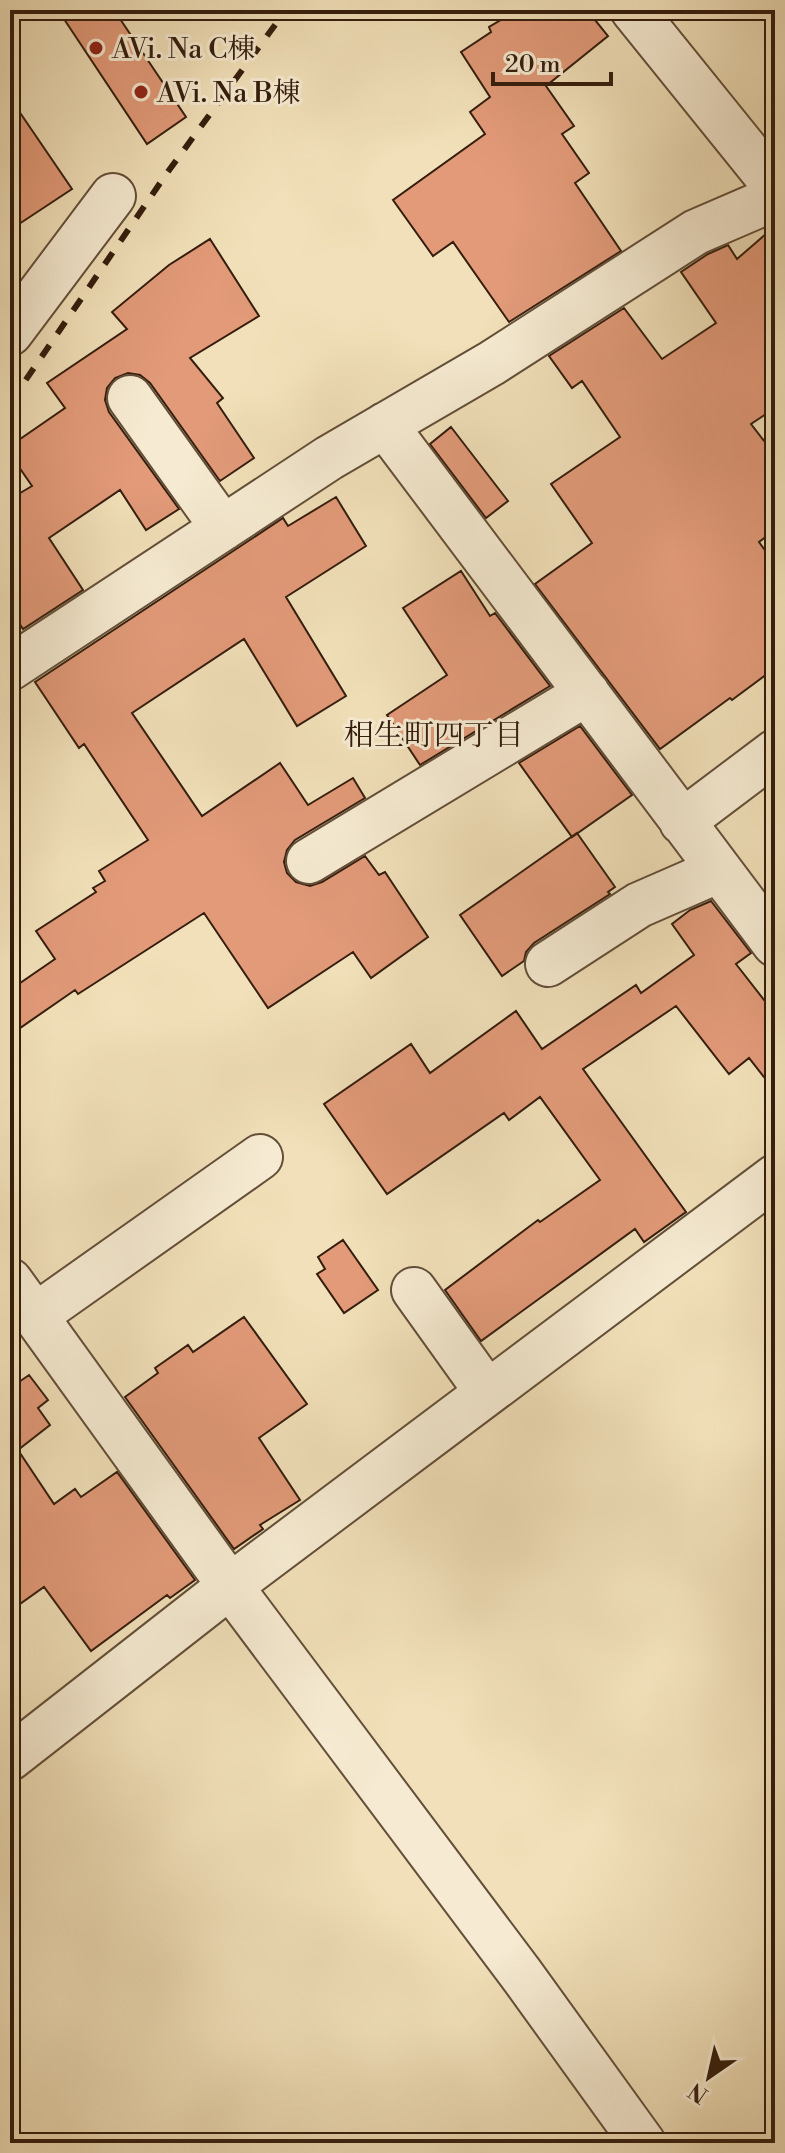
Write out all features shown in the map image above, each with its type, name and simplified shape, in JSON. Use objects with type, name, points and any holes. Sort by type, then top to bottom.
[{"type":"street","points":[[633,10],[775,186]]},
{"type":"street","points":[[10,333],[113,196]]},
{"type":"street","points":[[10,668],[329,458],[492,363],[696,232],[775,198]]},
{"type":"street","points":[[130,398],[223,528]]},
{"type":"street","points":[[385,425],[717,871],[770,929]]},
{"type":"street","points":[[309,861],[587,693]]},
{"type":"street","points":[[682,822],[775,752]]},
{"type":"street","points":[[548,964],[639,905],[717,871]]},
{"type":"street","points":[[35,1316],[260,1157]]},
{"type":"street","points":[[10,1758],[230,1586],[775,1177]]},
{"type":"street","points":[[10,1281],[230,1586],[512,1962],[643,2143]]},
{"type":"street","points":[[414,1290],[487,1392]]},
{"type":"building","name":"AVi. Na B棟","points":[[58,10],[114,10],[186,117],[147,144]]},
{"type":"building","points":[[518,10],[587,10],[608,36],[546,86],[574,126],[562,134],[589,173],[575,183],[621,251],[509,322],[453,242],[433,256],[393,200],[485,134],[470,112],[490,97],[461,52],[491,32],[489,27]]},
{"type":"building","points":[[10,98],[72,189],[10,230]]},
{"type":"building","points":[[775,226],[775,408],[751,424],[775,455],[775,530],[759,542],[775,564],[775,668],[660,749],[535,584],[592,543],[551,484],[620,437],[582,381],[572,388],[549,356],[624,308],[662,359],[716,323],[681,272],[728,245],[737,259]]},
{"type":"building","points":[[210,239],[259,316],[190,358],[223,398],[217,403],[254,458],[220,481],[150,383],[140,375],[128,373],[115,378],[107,388],[105,400],[109,412],[179,509],[146,530],[120,490],[49,538],[83,590],[23,629],[10,609],[10,499],[32,486],[10,454],[10,446],[65,408],[47,383],[127,329],[112,312],[169,265]]},
{"type":"building","points":[[451,427],[508,501],[486,518],[430,444]]},
{"type":"building","points":[[336,497],[366,546],[286,597],[346,696],[297,726],[244,639],[132,713],[202,816],[280,763],[308,805],[353,778],[365,798],[295,840],[287,850],[284,862],[287,873],[296,882],[310,886],[365,856],[379,875],[385,872],[428,937],[371,978],[353,952],[268,1008],[204,913],[78,994],[75,990],[10,1035],[10,990],[55,959],[36,931],[96,892],[93,888],[105,881],[99,871],[148,840],[84,744],[79,748],[35,682],[283,518],[288,526]]},
{"type":"building","points":[[461,571],[490,616],[495,613],[550,686],[420,765],[387,715],[447,675],[403,608]]},
{"type":"building","points":[[580,726],[632,795],[572,837],[519,763]]},
{"type":"building","points":[[577,833],[615,887],[608,892],[610,894],[534,943],[526,952],[524,961],[502,976],[460,915]]},
{"type":"building","points":[[711,901],[751,953],[736,964],[775,1014],[775,1091],[749,1058],[729,1074],[676,1006],[583,1069],[686,1212],[644,1242],[635,1229],[481,1341],[445,1290],[538,1220],[540,1222],[600,1180],[540,1097],[509,1120],[504,1113],[387,1194],[324,1104],[411,1044],[430,1073],[516,1011],[542,1049],[636,985],[641,993],[694,955],[672,924],[690,910]]},
{"type":"building","points":[[343,1240],[378,1290],[344,1313],[317,1274],[325,1269],[318,1257]]},
{"type":"building","points":[[244,1317],[307,1404],[259,1438],[300,1500],[260,1525],[263,1529],[234,1549],[125,1397],[158,1373],[155,1368],[188,1345],[193,1352]]},
{"type":"building","points":[[10,1370],[19,1382],[29,1375],[48,1400],[38,1408],[50,1425],[18,1450],[54,1504],[75,1489],[81,1497],[117,1472],[195,1580],[170,1598],[167,1595],[91,1651],[44,1587],[10,1611]]},
{"type":"railway","points":[[10,403],[167,173],[286,10]]},
{"type":"place","name":"AVi. Na C棟","points":[[96,48]]},
{"type":"place","name":"AVi. Na B棟","points":[[141,92]]},
{"type":"district","name":"相生町四丁目","points":[[434,735]]}]
